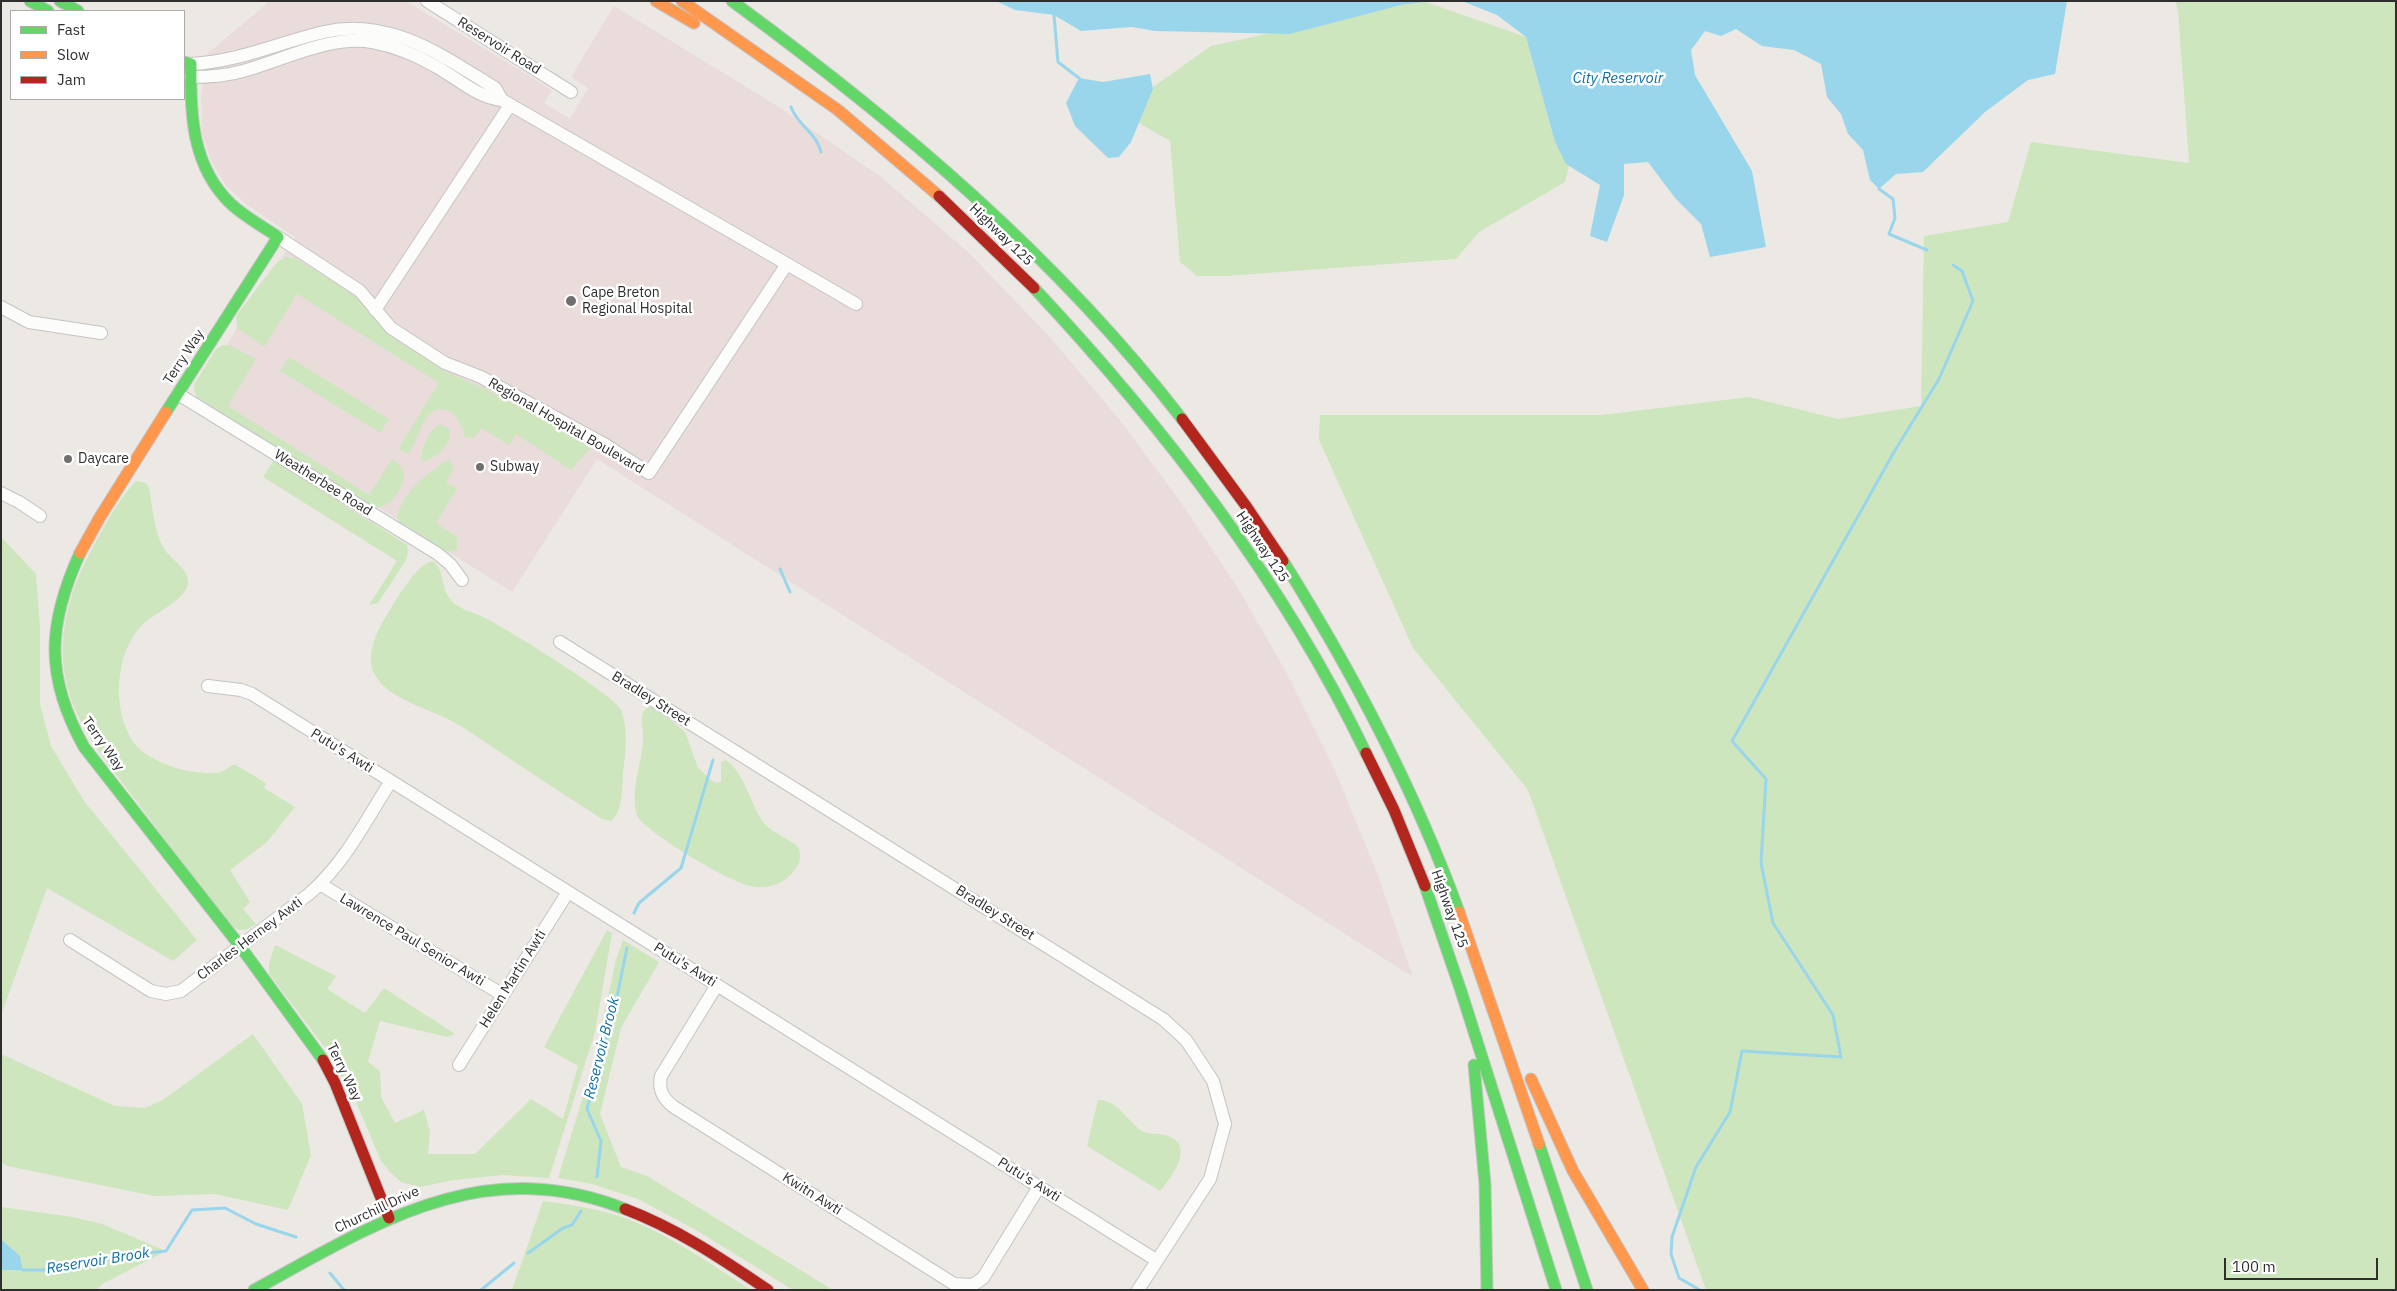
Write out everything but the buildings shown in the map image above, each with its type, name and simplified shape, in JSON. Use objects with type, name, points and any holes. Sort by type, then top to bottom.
[{"type":"main road","points":[[30,1],[46,10]]},
{"type":"main road","points":[[60,1],[76,10]]},
{"type":"main road","points":[[656,1],[800,83]]},
{"type":"main road","name":"Highway 125","points":[[682,1],[800,83],[855,124],[910,170],[1060,315],[1147,414],[1210,497],[1285,608],[1353,724],[1396,816],[1427,890],[1449,952],[1556,1290]]},
{"type":"main road","name":"Highway 125","points":[[732,1],[785,39],[932,158],[1045,263],[1118,341],[1183,419],[1268,537],[1342,656],[1412,795],[1445,874],[1473,952],[1587,1290]]},
{"type":"main road","points":[[187,70],[193,132],[204,169],[212,182],[230,203],[278,237]]},
{"type":"main road","name":"Terry Way","points":[[278,237],[77,556],[65,584],[57,618],[54,647],[55,674],[62,706],[77,736],[313,1043],[328,1068],[379,1188],[389,1218]]},
{"type":"main road","points":[[1449,952],[1474,1068],[1479,1108],[1485,1184],[1487,1290]]},
{"type":"main road","points":[[1473,952],[1573,1171],[1643,1290]]},
{"type":"main road","name":"Churchill Drive","points":[[254,1290],[389,1218],[430,1202],[475,1190],[518,1187],[547,1188],[609,1201],[655,1220],[708,1250],[768,1290]]},
{"type":"street","name":"Reservoir Road","points":[[427,1],[571,92]]},
{"type":"street","points":[[187,70],[222,75],[242,72],[340,42],[371,42],[403,50],[435,66],[488,99],[506,102],[856,304]]},
{"type":"street","points":[[375,310],[506,102]]},
{"type":"street","name":"Regional Hospital Boulevard","points":[[278,237],[355,288],[391,328],[445,363],[481,377],[604,444],[649,473],[787,264]]},
{"type":"street","points":[[1,307],[29,322],[101,333]]},
{"type":"street","name":"Weatherbee Road","points":[[178,394],[438,554],[450,564],[462,580]]},
{"type":"street","points":[[1,493],[20,502],[40,516]]},
{"type":"street","name":"Bradley Street","points":[[560,642],[1163,1019],[1186,1040],[1213,1081],[1225,1124],[1210,1178],[1138,1290]]},
{"type":"street","name":"Putu's Awti","points":[[208,686],[240,690],[252,694],[1156,1260]]},
{"type":"street","name":"Charles Herney Awti","points":[[70,940],[151,991],[166,994],[177,993],[320,884],[341,861],[391,781]]},
{"type":"street","name":"Lawrence Paul Senior Awti","points":[[320,884],[503,995]]},
{"type":"street","name":"Helen Martin Awti","points":[[459,1065],[568,892]]},
{"type":"street","name":"Kwitn Awti","points":[[717,985],[661,1076],[660,1086],[664,1098],[683,1112],[946,1279],[954,1284],[967,1286],[978,1283],[984,1278],[1039,1187]]},
{"type":"shaded area","name":"Cape Breton Regional Hospital","points":[[270,1],[406,1],[552,90],[544,103],[570,119],[588,88],[571,77],[614,6],[779,107],[881,177],[967,251],[1048,335],[1119,419],[1182,504],[1239,590],[1290,679],[1336,773],[1377,873],[1413,977],[597,459],[512,592],[197,392],[295,237],[246,204],[226,185],[211,161],[202,132],[201,95],[207,54]]},
{"type":"green space","points":[[2175,1],[2396,1],[2396,1290],[1706,1290],[1528,790],[1413,648],[1319,440],[1320,415],[1602,415],[1749,397],[1838,419],[1921,406],[1924,236],[2008,222],[2031,142],[2189,163],[2178,10]]},
{"type":"green space","points":[[1426,2],[1526,37],[1555,142],[1569,166],[1565,182],[1479,232],[1456,259],[1226,276],[1197,276],[1180,262],[1170,141],[1139,123],[1153,87],[1211,46],[1401,5]]},
{"type":"green space","points":[[286,257],[295,258],[357,297],[390,335],[444,371],[484,388],[592,446],[571,470],[516,434],[509,445],[481,428],[474,438],[464,437],[462,427],[457,418],[452,413],[443,409],[436,410],[430,414],[420,429],[410,452],[406,453],[398,449],[439,383],[297,294],[264,347],[237,328],[236,316],[277,262]]},
{"type":"green space","points":[[223,345],[232,346],[256,359],[228,406],[369,495],[392,459],[401,467],[404,475],[400,488],[391,500],[385,505],[373,507],[197,398],[194,390],[195,383],[216,349]]},
{"type":"green space","points":[[289,357],[389,419],[380,433],[280,371]]},
{"type":"green space","points":[[441,424],[450,430],[449,441],[437,454],[422,462],[422,452],[429,434]]},
{"type":"green space","points":[[449,459],[454,469],[446,482],[457,489],[436,523],[457,537],[457,549],[452,552],[445,551],[401,525],[397,518],[404,500],[417,484]]},
{"type":"green space","points":[[274,460],[407,545],[406,560],[378,603],[369,605],[397,561],[263,477]]},
{"type":"green space","points":[[136,481],[146,483],[149,488],[156,528],[161,543],[186,574],[188,584],[181,596],[141,626],[132,638],[126,651],[121,666],[119,697],[121,713],[132,740],[146,754],[158,761],[180,769],[217,773],[234,764],[266,783],[264,788],[295,807],[267,842],[230,870],[250,902],[243,909],[256,924],[244,930],[237,929],[226,921],[99,751],[79,718],[70,697],[63,655],[67,612],[73,592],[81,571],[106,524],[117,505]]},
{"type":"green space","points":[[1,537],[36,574],[40,628],[40,704],[51,746],[84,801],[197,940],[173,961],[47,888],[1,1015]]},
{"type":"green space","points":[[433,561],[440,571],[445,589],[452,601],[462,608],[500,626],[582,678],[601,691],[621,710],[626,734],[622,793],[618,812],[611,821],[602,819],[461,726],[397,696],[388,690],[375,675],[372,667],[372,649],[382,623],[409,580],[421,567]]},
{"type":"green space","points":[[649,707],[657,709],[685,732],[698,768],[715,783],[721,782],[721,762],[726,760],[738,772],[757,812],[765,824],[797,846],[800,856],[799,862],[783,881],[772,886],[755,887],[725,876],[675,847],[639,819],[636,811],[635,792],[643,743],[642,716],[644,710]]},
{"type":"green space","points":[[607,930],[612,933],[595,1032],[549,1178],[503,1175],[454,1180],[420,1187],[401,1182],[381,1161],[357,1104],[326,1049],[269,974],[269,964],[275,945],[336,976],[327,989],[365,1013],[384,988],[455,1034],[447,1037],[380,1021],[368,1062],[380,1071],[381,1097],[395,1123],[424,1110],[430,1132],[428,1154],[475,1154],[531,1099],[563,1119],[578,1066],[544,1047]]},
{"type":"green space","points":[[623,940],[659,962],[621,1028],[600,1114],[621,1167],[647,1176],[833,1290],[793,1290],[696,1230],[638,1199],[592,1184],[558,1178],[593,1064],[616,960]]},
{"type":"green space","points":[[253,1034],[302,1104],[311,1155],[288,1210],[215,1194],[154,1196],[7,1166],[1,1162],[1,1054],[115,1106],[145,1108],[163,1100]]},
{"type":"green space","points":[[1098,1100],[1111,1103],[1117,1107],[1142,1131],[1164,1135],[1174,1139],[1179,1145],[1181,1153],[1176,1169],[1160,1191],[1087,1146]]},
{"type":"green space","points":[[543,1201],[598,1210],[630,1220],[677,1243],[751,1290],[512,1290]]},
{"type":"green space","points":[[1,1207],[73,1217],[102,1224],[166,1251],[104,1283],[96,1290],[1,1290],[1,1270],[23,1269],[20,1256],[1,1239]]},
{"type":"water","points":[[996,1],[1432,1],[1401,5],[1290,34],[1155,31],[1132,27],[1081,31],[1054,15],[1015,10]]},
{"type":"water","name":"City Reservoir","points":[[1462,1],[2067,1],[2055,74],[2028,80],[1985,112],[1923,172],[1896,174],[1879,189],[1870,180],[1863,150],[1848,134],[1841,114],[1827,97],[1821,64],[1794,50],[1762,46],[1736,29],[1721,36],[1705,31],[1691,50],[1695,75],[1752,171],[1766,247],[1710,257],[1701,224],[1675,198],[1648,162],[1624,164],[1624,195],[1607,242],[1590,236],[1600,185],[1566,164],[1555,142],[1526,37],[1497,15]]},
{"type":"water","points":[[1150,74],[1153,89],[1131,142],[1119,157],[1108,158],[1075,126],[1066,103],[1079,78],[1103,82]]},
{"type":"water","points":[[1,1239],[20,1256],[23,1270],[1,1270]]},
{"type":"waterway","points":[[1054,15],[1058,62],[1079,78]]},
{"type":"waterway","name":"Reservoir Brook","points":[[791,107],[798,119],[815,139],[821,152]]},
{"type":"waterway","points":[[1879,189],[1893,199],[1895,218],[1889,234],[1927,250]]},
{"type":"waterway","points":[[1700,1290],[1679,1278],[1671,1254],[1672,1237],[1696,1167],[1730,1112],[1742,1051],[1841,1057],[1833,1015],[1773,923],[1761,863],[1766,779],[1732,741],[1894,452],[1939,379],[1973,301],[1962,271],[1953,265]]},
{"type":"waterway","name":"Reservoir Brook","points":[[780,569],[790,592]]},
{"type":"waterway","name":"Reservoir Brook","points":[[634,913],[639,903],[681,868],[713,760]]},
{"type":"waterway","name":"Reservoir Brook","points":[[597,1177],[601,1141],[587,1109],[617,997],[627,948]]},
{"type":"waterway","name":"Reservoir Brook","points":[[23,1270],[51,1270],[109,1257],[166,1251],[192,1210],[225,1208],[256,1224],[296,1237]]},
{"type":"waterway","name":"Reservoir Brook","points":[[528,1253],[563,1228],[572,1225],[581,1211]]},
{"type":"waterway","name":"Reservoir Brook","points":[[481,1290],[514,1263]]},
{"type":"waterway","name":"Reservoir Brook","points":[[330,1273],[344,1290]]},
{"type":"traffic: fast","points":[[30,1],[46,10]]},
{"type":"traffic: fast","points":[[60,1],[76,10]]},
{"type":"traffic: fast","points":[[732,1],[794,47],[914,144],[1028,247],[1082,302],[1133,359],[1182,419]]},
{"type":"traffic: fast","points":[[166,412],[278,237],[231,204],[208,174],[201,157],[193,121],[191,64],[185,62]]},
{"type":"traffic: fast","points":[[1034,288],[1129,395],[1218,508],[1259,567],[1297,627],[1333,689],[1366,753]]},
{"type":"traffic: fast","points":[[80,553],[69,579],[56,628],[57,674],[62,697],[71,722],[84,747],[240,946],[323,1060]]},
{"type":"traffic: fast","points":[[1283,561],[1334,646],[1380,732],[1422,821],[1459,912]]},
{"type":"traffic: fast","points":[[1425,886],[1461,991],[1556,1290]]},
{"type":"traffic: fast","points":[[1474,1065],[1485,1184],[1487,1290]]},
{"type":"traffic: fast","points":[[1539,1144],[1587,1290]]},
{"type":"traffic: fast","points":[[254,1290],[343,1241],[388,1220],[432,1203],[477,1192],[524,1189],[573,1194],[625,1209]]},
{"type":"traffic: slow","points":[[656,1],[694,23]]},
{"type":"traffic: slow","points":[[682,1],[838,110],[939,196]]},
{"type":"traffic: slow","points":[[80,553],[100,517],[166,412]]},
{"type":"traffic: slow","points":[[1459,912],[1539,1144]]},
{"type":"traffic: slow","points":[[1531,1079],[1573,1171],[1643,1290]]},
{"type":"traffic: jam","points":[[939,196],[1034,288]]},
{"type":"traffic: jam","points":[[1182,419],[1246,506],[1283,561]]},
{"type":"traffic: jam","points":[[1366,753],[1394,810],[1425,886]]},
{"type":"traffic: jam","points":[[323,1060],[335,1083],[389,1218]]},
{"type":"traffic: jam","points":[[625,1209],[681,1235],[768,1290]]},
{"type":"place","name":"Cape Breton Regional Hospital","points":[[571,301]]},
{"type":"place","name":"Daycare","points":[[68,459]]},
{"type":"place","name":"Subway","points":[[480,467]]}]
